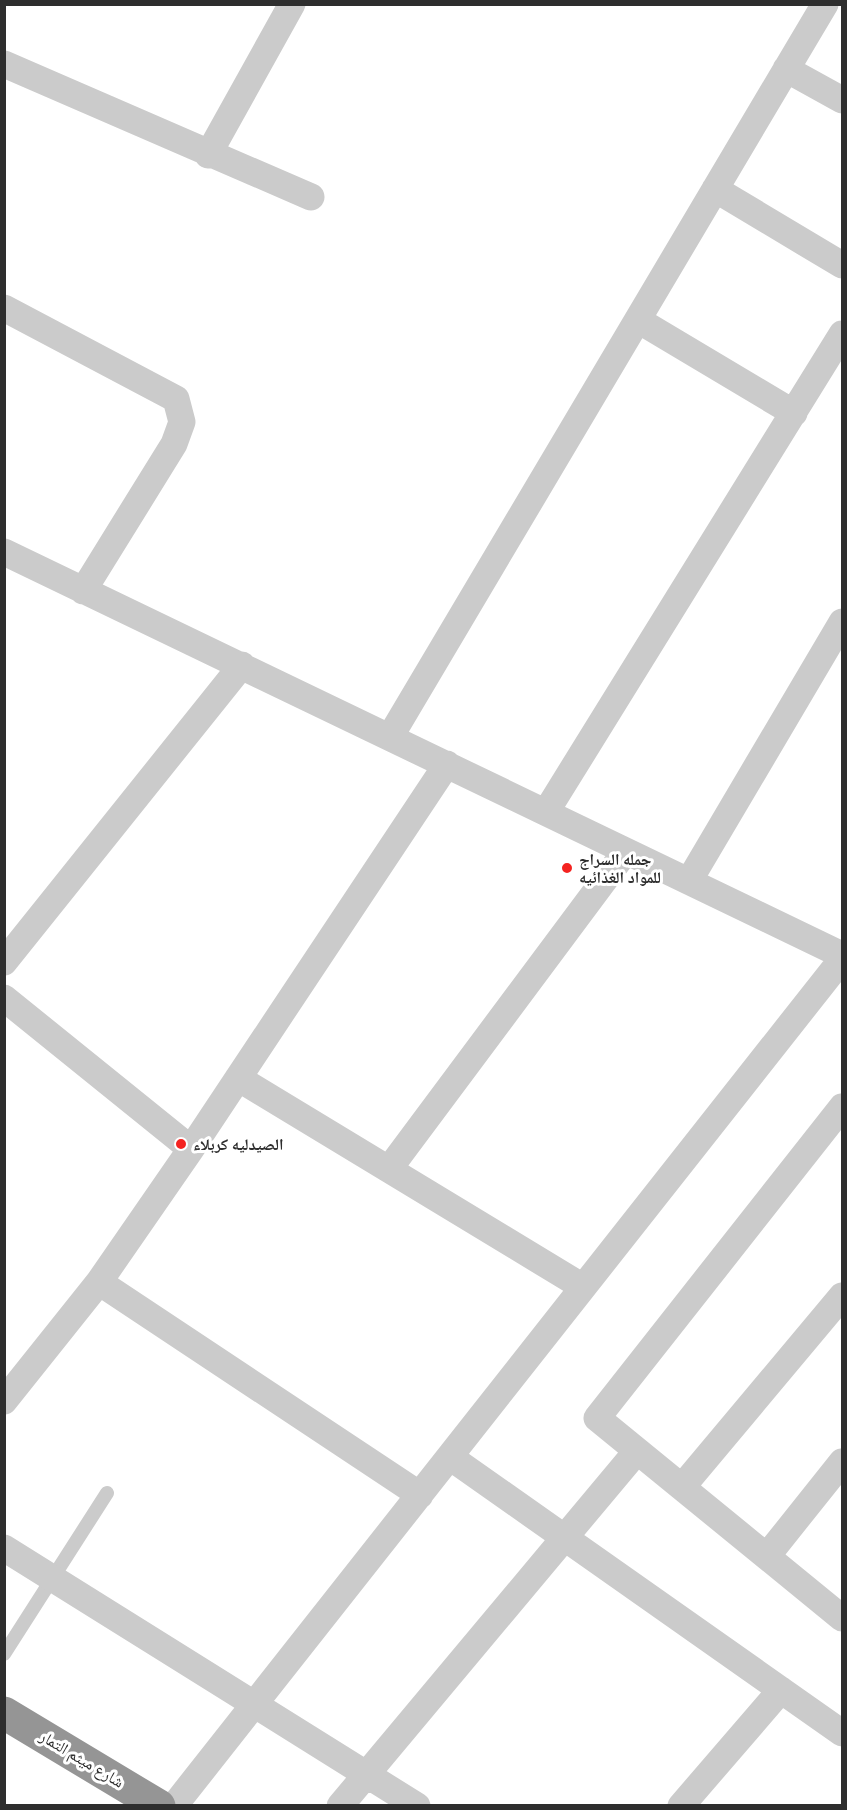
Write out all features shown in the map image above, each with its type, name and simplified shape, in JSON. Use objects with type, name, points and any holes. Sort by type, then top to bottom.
[{"type":"highway","name":"شارع ميثم التمار","points":[[4,1713],[159,1806]]},
{"type":"street","points":[[208,155],[292,4]]},
{"type":"street","points":[[390,737],[825,4]]},
{"type":"street","points":[[4,64],[208,155],[311,197]]},
{"type":"street","points":[[786,69],[843,100]]},
{"type":"street","points":[[715,189],[843,264]]},
{"type":"street","points":[[4,308],[176,399],[182,422],[174,444],[83,591]]},
{"type":"street","points":[[638,320],[794,413]]},
{"type":"street","points":[[546,812],[843,334]]},
{"type":"street","points":[[4,552],[626,850],[843,957],[174,1806]]},
{"type":"street","points":[[688,881],[843,622]]},
{"type":"street","points":[[4,962],[242,665]]},
{"type":"street","points":[[4,1401],[99,1282],[191,1149],[447,764]]},
{"type":"street","points":[[389,1169],[626,850]]},
{"type":"street","points":[[4,998],[191,1149]]},
{"type":"street","points":[[238,1078],[583,1287]]},
{"type":"street","points":[[842,1616],[597,1418],[843,1107]]},
{"type":"street","points":[[99,1282],[420,1495]]},
{"type":"street","points":[[682,1487],[843,1296]]},
{"type":"street","points":[[340,1806],[637,1451]]},
{"type":"street","points":[[450,1457],[843,1733]]},
{"type":"street","points":[[767,1556],[843,1462]]},
{"type":"street","points":[[4,1548],[417,1806]]},
{"type":"street","points":[[681,1806],[781,1690]]},
{"type":"lane","points":[[4,1654],[107,1493]]},
{"type":"place","name":"جمله السراج للمواد الغذائيه","points":[[567,868]]},
{"type":"place","name":"الصيدليه كربلاء","points":[[181,1144]]}]
